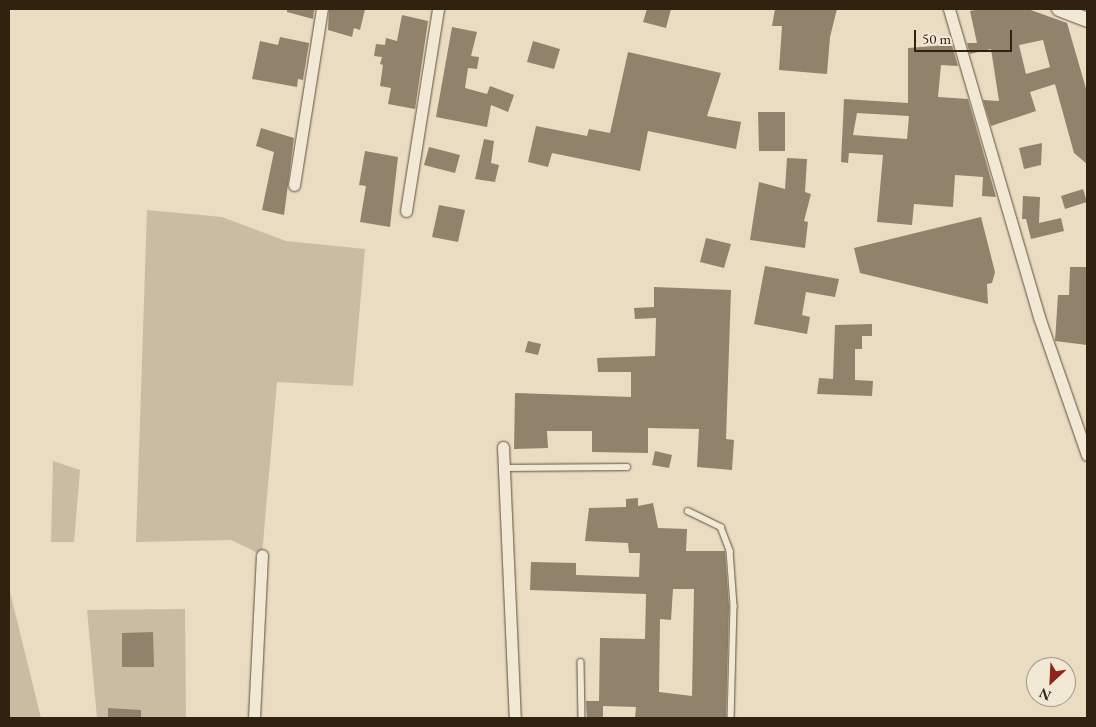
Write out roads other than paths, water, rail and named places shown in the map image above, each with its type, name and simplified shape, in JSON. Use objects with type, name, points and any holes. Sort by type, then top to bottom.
[{"type":"street","points":[[294,185],[322,9]]},
{"type":"street","points":[[406,211],[438,9]]},
{"type":"street","points":[[949,9],[1039,317],[1087,454]]},
{"type":"street","points":[[1059,9],[1087,20]]},
{"type":"street","points":[[503,447],[515,718]]},
{"type":"street","points":[[254,718],[262,554]]},
{"type":"lane","points":[[504,468],[627,467]]},
{"type":"lane","points":[[688,511],[721,527],[730,551],[734,606],[731,718]]},
{"type":"lane","points":[[581,662],[582,718]]}]
